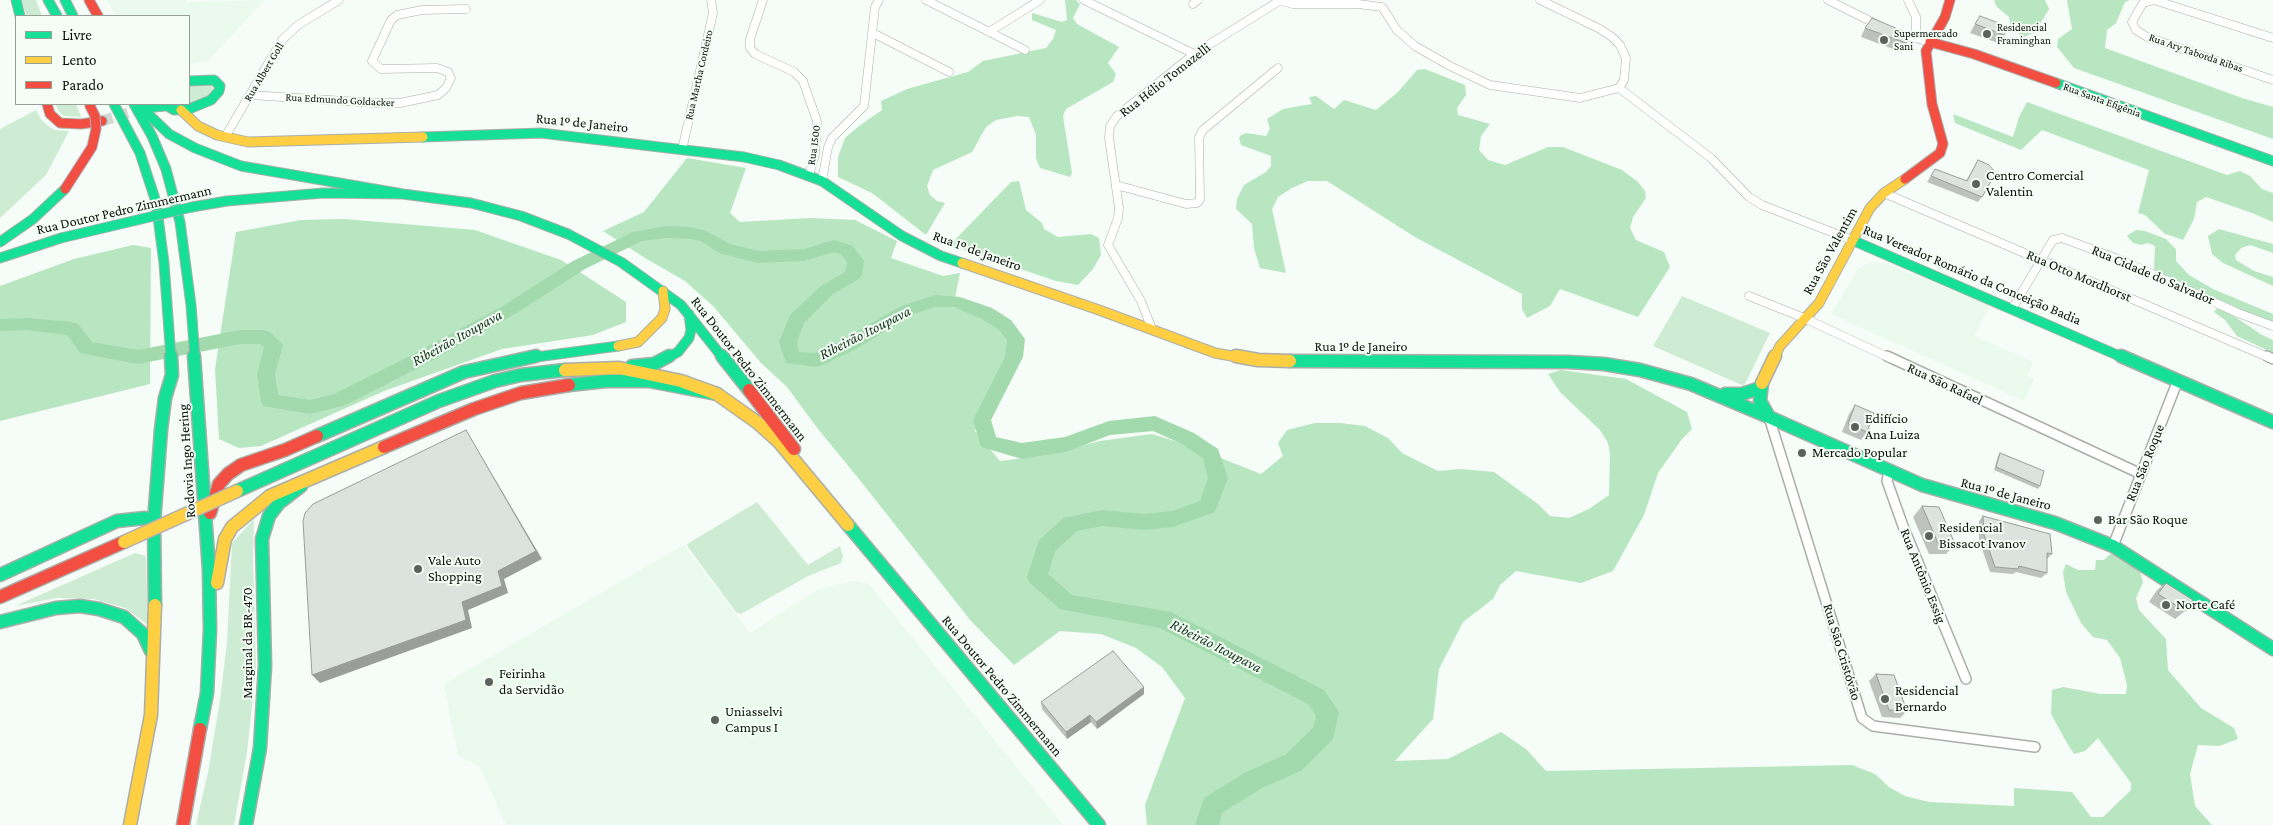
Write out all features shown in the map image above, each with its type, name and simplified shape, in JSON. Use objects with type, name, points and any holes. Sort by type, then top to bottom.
[{"type":"main road","points":[[16,0],[20,15]]},
{"type":"main road","points":[[44,0],[49,15]]},
{"type":"main road","points":[[48,0],[56,15]]},
{"type":"main road","points":[[65,0],[72,15]]},
{"type":"main road","points":[[89,0],[97,15]]},
{"type":"main road","name":"Rua São Valentim","points":[[1760,388],[1780,346],[1819,303],[1828,289],[1870,208],[1884,193],[1940,153],[1943,144],[1932,104],[1926,51],[1946,17],[1950,0]]},
{"type":"main road","name":"Rua Santa Efigênia","points":[[1930,42],[1974,54],[2273,161]]},
{"type":"main road","points":[[149,105],[181,110],[204,104],[216,95],[220,86],[214,80],[190,80]]},
{"type":"main road","points":[[204,104],[202,119],[208,130]]},
{"type":"main road","points":[[47,105],[50,114],[60,123],[81,124],[102,121]]},
{"type":"main road","points":[[0,242],[33,219],[66,189],[92,147],[96,129],[95,116],[90,105]]},
{"type":"main road","points":[[115,105],[140,153],[156,202],[161,228],[169,312],[172,375],[161,430],[154,522],[156,566],[154,654],[150,714],[144,758],[130,825]]},
{"type":"main road","points":[[149,105],[157,124],[169,134],[216,158],[272,173],[403,194]]},
{"type":"main road","name":"Rodovia Ingo Hering","points":[[149,105],[152,136],[166,169],[180,222],[191,305],[206,525],[210,630],[207,693],[183,825]]},
{"type":"main road","name":"Rua 1º de Janeiro","points":[[181,110],[198,126],[235,140],[261,142],[540,133],[744,157],[779,165],[822,181],[902,236],[941,256],[1152,329],[1215,353],[1258,360],[1568,362],[1604,364],[1661,375],[1717,394],[1889,471],[1951,495],[2055,523],[2113,546],[2273,649]]},
{"type":"main road","name":"Rua Doutor Pedro Zimmermann","points":[[0,258],[61,238],[192,207],[227,201],[323,193],[403,194],[471,203],[521,216],[568,234],[621,262],[663,290],[688,312],[786,437],[824,497]]},
{"type":"main road","name":"Rua Vereador Romário da Conceição Badia","points":[[1852,240],[2273,422]]},
{"type":"main road","points":[[206,525],[219,484],[228,474],[241,465],[285,450],[464,372],[554,352],[620,346],[638,342],[662,318],[665,309],[663,290]]},
{"type":"main road","points":[[619,368],[654,364],[678,352],[689,338],[691,330],[688,312]]},
{"type":"main road","name":"Rua Doutor Pedro Zimmermann","points":[[0,597],[403,416],[468,390],[521,375],[571,369],[619,368],[681,381],[717,394],[758,422],[779,442],[1099,825]]},
{"type":"main road","points":[[210,630],[225,540],[232,527],[270,496],[446,419],[529,391],[580,383],[649,381],[717,394]]},
{"type":"main road","points":[[1760,388],[1760,401],[1769,417]]},
{"type":"main road","name":"Rua 1º de Janeiro","points":[[1717,394],[1742,394],[1760,388]]},
{"type":"main road","name":"Marginal da BR-470","points":[[246,825],[260,748],[266,666],[262,539],[269,516],[280,503],[308,479]]},
{"type":"main road","points":[[0,575],[117,521],[130,518],[145,518],[154,522]]},
{"type":"main road","points":[[0,622],[56,608],[80,606],[99,609],[124,617],[143,634],[154,654]]},
{"type":"street","name":"Rua Albert Goll","points":[[225,137],[282,40],[291,30],[339,0]]},
{"type":"street","name":"Rua Martha Cordeiro","points":[[682,150],[713,13],[712,0]]},
{"type":"street","name":"Rua 1500","points":[[763,0],[750,39],[750,48],[755,54],[794,72],[803,81],[817,121],[815,154],[809,175]]},
{"type":"street","points":[[822,181],[828,147],[832,138],[864,106],[875,7],[879,0]]},
{"type":"street","points":[[926,0],[1025,50]]},
{"type":"street","points":[[989,32],[1040,0]]},
{"type":"street","points":[[1084,0],[1194,54]]},
{"type":"street","points":[[1278,0],[1306,4],[1358,4],[1382,7],[1397,30],[1415,46],[1490,85],[1580,98],[1618,88],[1624,80],[1626,66],[1626,58],[1620,45],[1600,29],[1540,0]]},
{"type":"street","name":"Rua Hélio Tomazelli","points":[[1152,329],[1141,301],[1108,245],[1118,218],[1116,185],[1109,138],[1110,126],[1117,116],[1194,54],[1278,0]]},
{"type":"street","points":[[1828,0],[1889,30],[1930,42]]},
{"type":"street","points":[[1908,0],[1916,17],[1916,32],[1913,38]]},
{"type":"street","name":"Rua Ary Taborda Ribas","points":[[2273,38],[2154,0],[2143,3],[2132,22],[2136,30],[2147,37],[2273,80]]},
{"type":"street","name":"Rua Edmundo Goldacker","points":[[250,95],[400,103],[438,95],[446,88],[451,78],[448,72],[437,68],[381,69],[372,61],[391,20],[397,15],[422,10],[466,9]]},
{"type":"street","points":[[873,33],[949,72]]},
{"type":"street","points":[[1116,185],[1186,204],[1197,203],[1200,200],[1199,137],[1203,130],[1278,68]]},
{"type":"street","name":"Rua Vereador Romário da Conceição Badia","points":[[1618,88],[1712,158],[1749,197],[1762,205],[1852,240]]},
{"type":"street","name":"Rua Otto Mordhorst","points":[[1884,193],[2273,359]]},
{"type":"street","name":"Rua Cidade do Salvador","points":[[2041,260],[2053,240],[2068,239],[2134,266],[2238,313],[2273,326]]},
{"type":"street","points":[[2012,309],[2041,260]]},
{"type":"street","name":"Rua São Rafael","points":[[1749,296],[1804,318],[2141,474]]},
{"type":"street","name":"Rua São Roque","points":[[2113,546],[2178,380]]},
{"type":"street","name":"Rua São Cristóvão","points":[[1769,417],[1862,718],[1873,726],[2035,747]]},
{"type":"street","name":"Rua Antônio Essig","points":[[1889,471],[1888,481],[1903,526],[1966,679]]},
{"type":"shaded area","points":[[107,0],[186,0],[185,2],[264,0],[209,60],[190,65],[190,15],[115,15]]},
{"type":"shaded area","points":[[1873,262],[1887,264],[1990,305],[1974,336],[2033,362],[2027,375],[2034,379],[2024,401],[1831,314],[1858,269],[1865,264]]},
{"type":"shaded area","name":"Uniasselvi Campus I","points":[[684,545],[750,633],[817,590],[852,581],[869,584],[1063,825],[506,825],[480,767],[458,756],[444,684]]},
{"type":"green space","points":[[21,0],[36,0],[42,15],[27,15]]},
{"type":"green space","points":[[1065,0],[1076,0],[1080,4],[1073,18],[1077,24],[1119,47],[1108,63],[1116,74],[1113,82],[1066,109],[1063,116],[1072,173],[1070,177],[1040,168],[1036,158],[1036,135],[1029,117],[1017,116],[996,120],[986,127],[972,152],[933,170],[927,186],[930,195],[937,201],[945,203],[926,235],[872,193],[838,177],[838,157],[845,138],[882,110],[881,101],[907,89],[968,72],[983,61],[1046,48],[1053,39],[1056,30],[1032,20],[1032,13],[1062,22],[1067,20]]},
{"type":"green space","points":[[1995,0],[2045,0],[2049,9],[2035,32],[2024,37],[2011,28],[2009,17],[1997,7]]},
{"type":"green space","points":[[2067,0],[2130,0],[2125,2],[2116,23],[2107,30],[2105,48],[2242,98],[2273,107],[2273,139],[2074,68],[2057,47],[2058,39],[2072,29]]},
{"type":"green space","points":[[1425,69],[1465,85],[1466,95],[1457,108],[1458,115],[1490,124],[1481,136],[1479,150],[1488,160],[1505,165],[1548,147],[1563,147],[1622,170],[1638,182],[1645,191],[1646,198],[1633,217],[1630,228],[1636,240],[1664,252],[1670,267],[1638,317],[1560,289],[1550,306],[1527,318],[1522,309],[1522,294],[1415,237],[1327,181],[1308,181],[1278,197],[1272,209],[1286,273],[1260,268],[1254,248],[1252,224],[1236,209],[1237,199],[1244,185],[1266,172],[1271,166],[1271,156],[1241,145],[1239,138],[1241,135],[1246,133],[1266,136],[1270,129],[1267,119],[1283,109],[1312,104],[1309,97],[1316,96],[1334,109],[1344,100],[1376,110],[1398,92],[1417,70]]},
{"type":"green space","points":[[196,82],[211,85],[213,88],[210,95],[190,105],[190,84]]},
{"type":"green space","points":[[2027,102],[2227,175],[2240,171],[2250,176],[2262,189],[2273,193],[2273,222],[2206,197],[2197,202],[2194,219],[2183,240],[2165,234],[2145,215],[2138,213],[2149,170],[2042,130],[2021,150],[1955,123],[1953,114],[2013,137],[2019,117]]},
{"type":"green space","points":[[56,105],[76,105],[81,117],[64,116],[58,111]]},
{"type":"green space","points":[[36,110],[40,118],[48,126],[55,130],[69,131],[46,175],[0,218],[0,129]]},
{"type":"green space","points":[[687,158],[746,168],[730,213],[740,222],[810,218],[855,220],[897,241],[891,258],[943,276],[960,273],[953,308],[962,308],[995,320],[1006,332],[1010,346],[1007,361],[985,397],[975,431],[1000,461],[1042,456],[1100,441],[1152,434],[1188,445],[1261,474],[1283,456],[1278,443],[1287,430],[1315,423],[1340,423],[1365,426],[1388,438],[1402,453],[1438,471],[1461,469],[1494,472],[1538,504],[1550,516],[1569,518],[1589,509],[1609,495],[1610,454],[1608,443],[1600,430],[1560,392],[1548,374],[1561,370],[1626,379],[1687,412],[1692,429],[1682,439],[1658,473],[1644,515],[1613,571],[1581,583],[1516,571],[1500,585],[1493,599],[1463,622],[1439,669],[1433,719],[1395,761],[1448,759],[1501,732],[1526,749],[1546,771],[1852,765],[1875,774],[1889,787],[1905,796],[1929,802],[2014,806],[2014,788],[2072,792],[2091,817],[2103,817],[2131,790],[2131,783],[2098,738],[2085,751],[2074,754],[2051,714],[2052,690],[2063,687],[2101,694],[2126,694],[2127,685],[2120,658],[2107,640],[2093,637],[2081,623],[2066,592],[2063,572],[2066,564],[2078,570],[2095,570],[2096,560],[2104,560],[2110,554],[2119,556],[2140,572],[2143,582],[2136,598],[2139,610],[2166,639],[2168,670],[2201,708],[2234,728],[2238,739],[2219,746],[2198,745],[2190,774],[2195,806],[2212,825],[1147,825],[1145,805],[1185,698],[1162,667],[1136,648],[1101,634],[1060,631],[1014,665],[971,621],[818,429],[787,387],[761,363],[714,307],[685,281],[603,231],[644,212]]},
{"type":"green space","points":[[1019,181],[1026,210],[1042,223],[1044,229],[1058,237],[1091,234],[1099,238],[1101,255],[1093,269],[1078,285],[1056,281],[950,245],[1011,182]]},
{"type":"green space","points":[[344,219],[475,230],[561,260],[626,302],[626,322],[593,335],[502,349],[384,391],[261,446],[239,448],[219,439],[215,369],[236,232],[301,220]]},
{"type":"green space","points":[[2219,229],[2273,244],[2273,253],[2250,245],[2241,248],[2235,255],[2236,260],[2254,271],[2273,277],[2273,286],[2223,263],[2212,254],[2208,236]]},
{"type":"green space","points":[[2136,230],[2145,231],[2166,239],[2176,249],[2176,261],[2189,275],[2213,289],[2273,314],[2273,322],[2240,310],[2154,270],[2155,246],[2148,243],[2141,245],[2133,243],[2127,236]]},
{"type":"green space","points":[[133,245],[151,248],[150,384],[0,421],[0,286],[74,259]]},
{"type":"green space","points":[[1682,296],[1770,333],[1744,386],[1653,346]]},
{"type":"green space","points":[[2217,308],[2225,310],[2262,335],[2273,340],[2273,353],[2237,336],[2225,320],[2214,312]]},
{"type":"green space","points":[[757,502],[808,565],[840,546],[843,556],[841,563],[808,576],[741,614],[736,612],[687,544]]},
{"type":"green space","points":[[254,519],[256,670],[247,752],[234,825],[196,825],[208,772],[220,700],[227,642],[232,543]]},
{"type":"green space","points":[[135,553],[146,556],[148,625],[125,608],[94,599],[57,598],[15,606]]},
{"type":"building","points":[[1980,16],[2009,27],[2004,35],[1975,24]]},
{"type":"building","points":[[1872,18],[1912,35],[1906,43],[1865,28]]},
{"type":"building","points":[[1978,160],[1989,165],[1996,173],[1982,197],[1931,176],[1935,169],[1967,181]]},
{"type":"building","points":[[1855,405],[1874,413],[1867,432],[1848,424]]},
{"type":"building","name":"Vale Auto Shopping","points":[[466,430],[536,551],[498,571],[502,586],[462,602],[466,620],[312,675],[303,521],[305,513],[313,504]]},
{"type":"building","points":[[2000,453],[2044,471],[2040,486],[1996,467]]},
{"type":"building","points":[[1922,506],[1939,507],[1955,544],[1938,543]]},
{"type":"building","points":[[1983,516],[2050,534],[2052,554],[2047,553],[2047,573],[2019,566],[2018,569],[1995,567],[1984,535]]},
{"type":"building","points":[[2166,583],[2193,600],[2185,611],[2158,594]]},
{"type":"building","points":[[1113,651],[1144,687],[1096,722],[1090,715],[1066,732],[1041,702]]},
{"type":"building","points":[[1876,674],[1894,675],[1907,711],[1889,710]]},
{"type":"waterway","name":"Ribeirão Itoupava","points":[[0,325],[27,324],[72,329],[86,348],[138,357],[240,337],[264,337],[274,345],[266,374],[270,401],[310,407],[339,400],[414,362],[509,310],[579,265],[639,236],[667,232],[690,233],[706,237],[725,249],[759,257],[804,255],[834,246],[847,250],[856,261],[853,275],[827,290],[796,320],[788,342],[792,358],[817,360],[850,344],[907,310],[935,301],[954,301],[986,313],[1005,325],[1016,339],[1014,357],[982,420],[988,442],[1022,451],[1066,444],[1109,428],[1155,423],[1187,438],[1211,454],[1218,478],[1208,506],[1173,519],[1144,522],[1102,518],[1071,524],[1046,546],[1037,577],[1067,603],[1163,619],[1316,697],[1328,712],[1325,732],[1293,763],[1254,780],[1212,806],[1207,825]]},
{"type":"tunnel","points":[[102,121],[144,108]]},
{"type":"traffic: fast","points":[[16,0],[20,15]]},
{"type":"traffic: fast","points":[[48,0],[56,15]]},
{"type":"traffic: fast","points":[[65,0],[72,15]]},
{"type":"traffic: fast","points":[[166,105],[174,110],[189,109],[211,100],[219,91],[220,86],[214,80],[190,81]]},
{"type":"traffic: fast","points":[[2056,83],[2273,161]]},
{"type":"traffic: fast","points":[[115,105],[140,153],[156,202],[164,263],[172,375],[165,398],[161,430],[154,522],[155,605]]},
{"type":"traffic: fast","points":[[135,105],[152,136],[166,169],[180,222],[191,305],[209,570],[210,630],[207,693],[200,729]]},
{"type":"traffic: fast","points":[[144,108],[165,106]]},
{"type":"traffic: fast","points":[[144,110],[169,134],[195,148],[241,166],[403,194]]},
{"type":"traffic: fast","points":[[423,137],[541,133],[744,157],[779,165],[822,181],[902,236],[941,256],[962,263]]},
{"type":"traffic: fast","points":[[0,242],[33,219],[65,189]]},
{"type":"traffic: fast","points":[[192,207],[227,201],[323,193],[403,194],[471,203],[521,216],[568,234],[621,262],[681,305],[749,390]]},
{"type":"traffic: fast","points":[[61,238],[192,207]]},
{"type":"traffic: fast","points":[[0,258],[61,238]]},
{"type":"traffic: fast","points":[[1852,240],[2273,422]]},
{"type":"traffic: fast","points":[[632,366],[654,364],[678,352],[689,338],[691,330],[689,314]]},
{"type":"traffic: fast","points":[[317,436],[464,372],[494,364],[554,353],[618,346]]},
{"type":"traffic: fast","points":[[1290,361],[1568,362],[1604,364],[1640,370],[1691,384],[1769,417]]},
{"type":"traffic: fast","points":[[237,491],[439,401],[495,381],[521,375],[565,370]]},
{"type":"traffic: fast","points":[[569,385],[606,381],[649,381],[717,394]]},
{"type":"traffic: fast","points":[[1762,383],[1760,401],[1769,417],[1922,485],[2055,523],[2113,546],[2273,649]]},
{"type":"traffic: fast","points":[[1725,394],[1742,394],[1760,388]]},
{"type":"traffic: fast","points":[[246,825],[260,748],[265,666],[262,539],[269,516],[279,503],[301,486]]},
{"type":"traffic: fast","points":[[0,575],[117,521],[145,518],[154,522]]},
{"type":"traffic: fast","points":[[848,525],[1099,825]]},
{"type":"traffic: fast","points":[[0,622],[56,608],[80,606],[99,609],[124,617],[143,634],[151,651]]},
{"type":"traffic: slow","points":[[181,110],[198,126],[217,135],[248,142],[423,137]]},
{"type":"traffic: slow","points":[[1762,383],[1780,346],[1819,303],[1870,208],[1884,193],[1905,179]]},
{"type":"traffic: slow","points":[[962,263],[1099,310],[1215,353],[1258,360],[1290,361]]},
{"type":"traffic: slow","points":[[618,346],[638,342],[662,318],[665,309],[663,291]]},
{"type":"traffic: slow","points":[[565,370],[619,368],[681,381],[717,394],[758,423],[779,442],[848,525]]},
{"type":"traffic: slow","points":[[217,583],[225,539],[232,527],[270,496],[384,447]]},
{"type":"traffic: slow","points":[[124,542],[237,491]]},
{"type":"traffic: slow","points":[[130,825],[151,715],[155,605]]},
{"type":"traffic: jam","points":[[89,0],[97,15]]},
{"type":"traffic: jam","points":[[1905,179],[1940,153],[1943,144],[1932,104],[1926,51],[1945,17],[1950,0]]},
{"type":"traffic: jam","points":[[1930,42],[1974,54],[2056,83]]},
{"type":"traffic: jam","points":[[47,105],[50,114],[60,123],[81,124],[102,121]]},
{"type":"traffic: jam","points":[[65,189],[92,147],[96,129],[95,116],[90,105]]},
{"type":"traffic: jam","points":[[384,447],[474,409],[521,393],[569,385]]},
{"type":"traffic: jam","points":[[749,390],[794,449]]},
{"type":"traffic: jam","points":[[210,513],[219,484],[228,474],[241,465],[285,450],[317,436]]},
{"type":"traffic: jam","points":[[0,597],[124,542]]},
{"type":"traffic: jam","points":[[183,825],[200,729]]},
{"type":"place","name":"Residencial Framinghan","points":[[1987,34]]},
{"type":"place","name":"Supermercado Sani","points":[[1884,40]]},
{"type":"place","name":"Centro Comercial Valentin","points":[[1976,184]]},
{"type":"place","name":"Edifício Ana Luiza","points":[[1855,427]]},
{"type":"place","name":"Mercado Popular","points":[[1802,453]]},
{"type":"place","name":"Bar São Roque","points":[[2098,520]]},
{"type":"place","name":"Residencial Bissacot Ivanov","points":[[1929,536]]},
{"type":"place","name":"Vale Auto Shopping","points":[[418,569]]},
{"type":"place","name":"Norte Café","points":[[2166,605]]},
{"type":"place","name":"Feirinha da Servidão","points":[[489,682]]},
{"type":"place","name":"Residencial Bernardo","points":[[1885,699]]},
{"type":"place","name":"Uniasselvi Campus I","points":[[715,720]]}]
